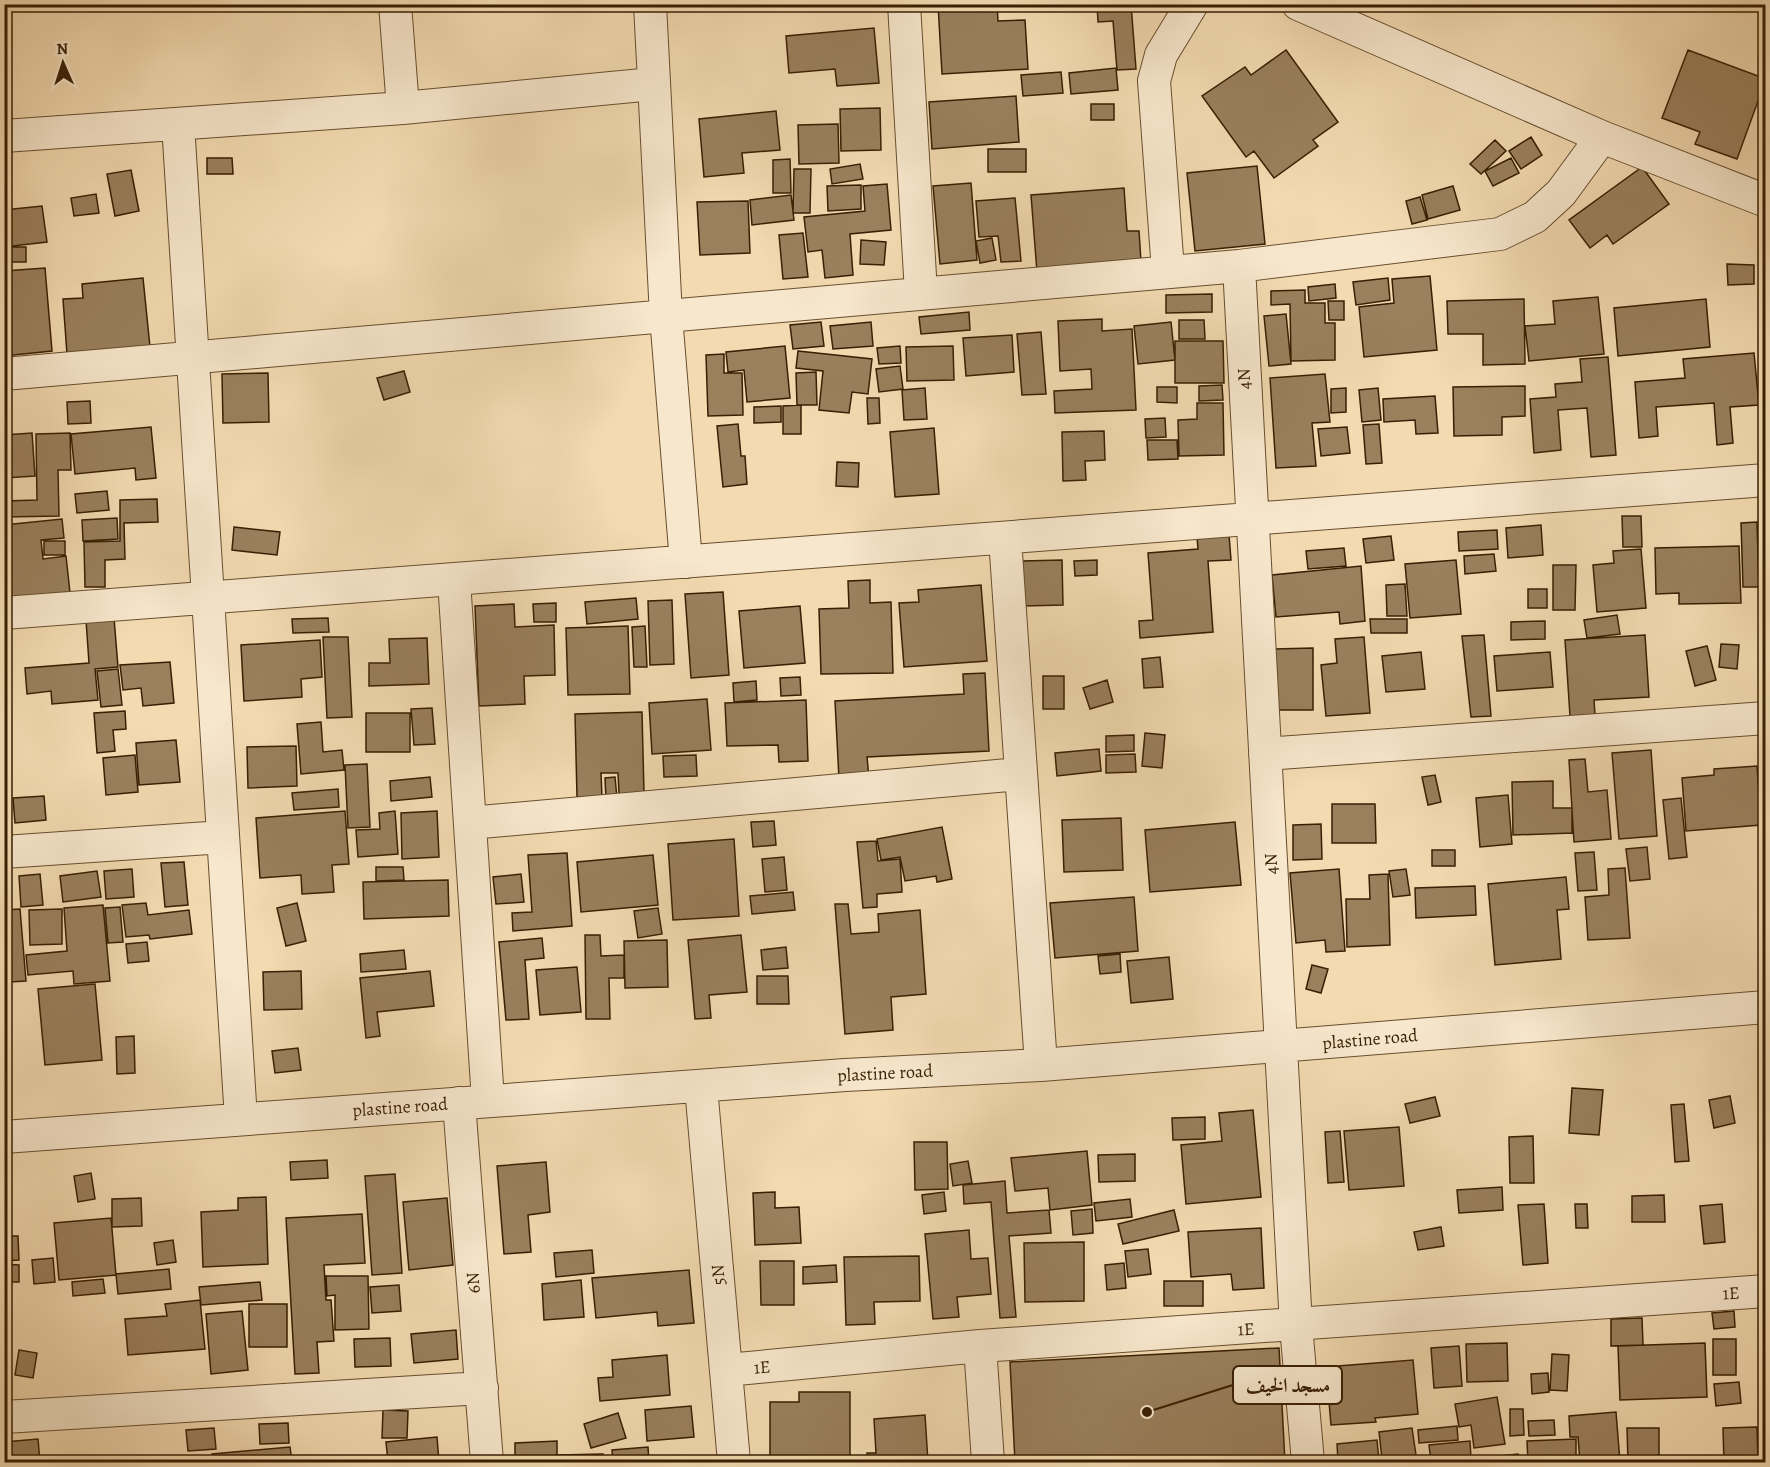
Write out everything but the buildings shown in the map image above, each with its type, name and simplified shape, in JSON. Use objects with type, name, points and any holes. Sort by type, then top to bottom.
[{"type":"street","points":[[395,4],[403,108]]},
{"type":"street","points":[[650,4],[666,316],[686,562]]},
{"type":"street","points":[[904,4],[921,293]]},
{"type":"street","points":[[1168,271],[1154,81],[1161,56],[1192,4]]},
{"type":"street","points":[[1298,4],[1602,137],[1766,201]]},
{"type":"street","points":[[4,136],[403,108],[653,84]]},
{"type":"street","points":[[178,124],[241,1119]]},
{"type":"street","points":[[4,374],[1239,266],[1500,234],[1535,217],[1561,193],[1602,137]]},
{"type":"street","name":"4N","points":[[1239,266],[1296,1326],[1308,1462]]},
{"type":"street","points":[[4,613],[1766,480]]},
{"type":"street","points":[[1005,538],[1041,1065]]},
{"type":"street","name":"6N","points":[[454,580],[470,823],[473,1102],[482,1388],[487,1462]]},
{"type":"street","points":[[1265,754],[1766,717]]},
{"type":"street","points":[[470,823],[1020,774]]},
{"type":"street","points":[[4,852],[223,837]]},
{"type":"street","name":"plastine road","points":[[4,1137],[845,1075],[1041,1065],[1766,1007]]},
{"type":"street","name":"5N","points":[[701,1087],[734,1462]]},
{"type":"street","name":"1E","points":[[727,1370],[980,1346],[1296,1326],[1766,1291]]},
{"type":"street","points":[[980,1346],[988,1462]]},
{"type":"street","points":[[4,1417],[482,1388]]},
{"type":"place","name":"مسجد الخيف","points":[[1147,1412]]}]
